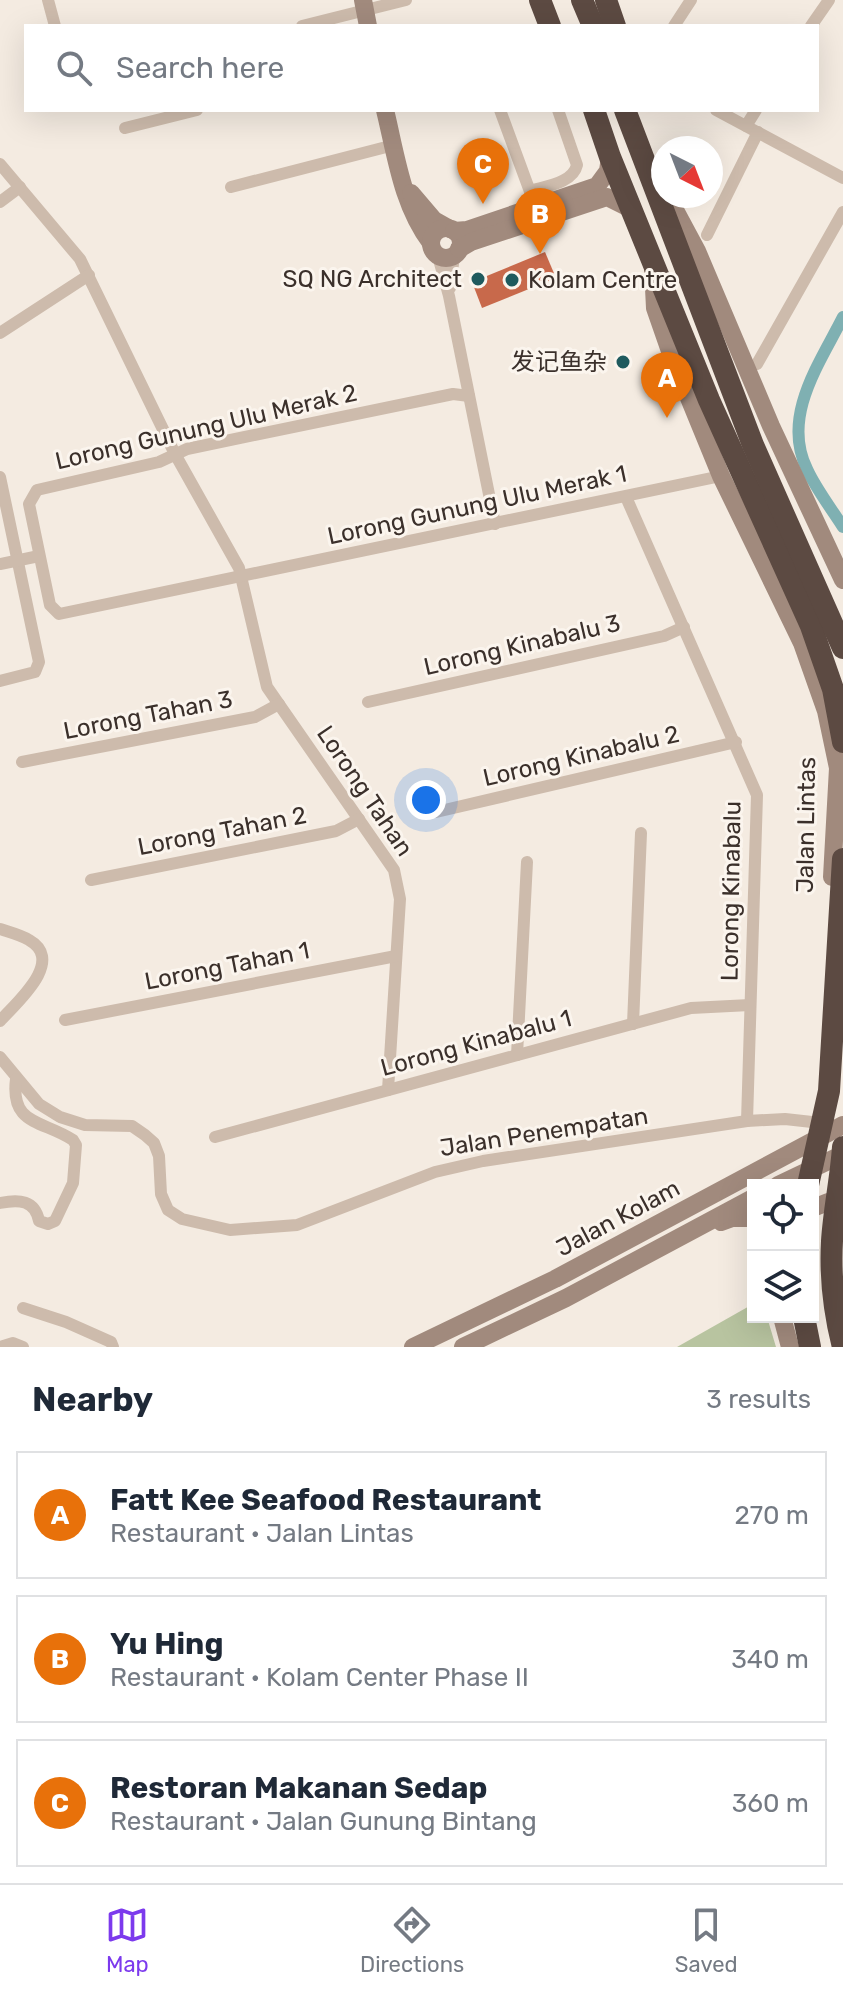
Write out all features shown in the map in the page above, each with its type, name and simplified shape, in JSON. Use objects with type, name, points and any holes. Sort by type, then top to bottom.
[{"type":"highway","points":[[540,0],[549,24]]},
{"type":"highway","points":[[556,0],[564,24]]},
{"type":"highway","points":[[582,0],[592,24]]},
{"type":"highway","points":[[606,0],[614,24]]},
{"type":"highway","name":"Jalan Lintas","points":[[595,112],[631,209],[739,469],[811,626],[833,689],[843,742]]},
{"type":"highway","points":[[626,112],[651,176]]},
{"type":"highway","points":[[662,208],[753,445],[843,649]]},
{"type":"highway","name":"Jalan Lintas","points":[[803,1179],[829,1091],[843,859]]},
{"type":"highway","points":[[843,1147],[832,1260],[833,1301],[843,1347]]},
{"type":"highway","points":[[805,1323],[810,1347]]},
{"type":"main road","points":[[386,112],[417,225],[448,244],[471,242],[607,197],[631,209]]},
{"type":"main road","points":[[448,244],[467,230],[533,199],[597,186],[608,171],[610,157]]},
{"type":"main road","points":[[672,208],[697,251],[766,415],[843,580]]},
{"type":"main road","name":"Jalan Lintas","points":[[653,260],[652,290],[660,323],[721,476],[802,643],[826,711],[838,768],[822,1074],[802,1179]]},
{"type":"main road","points":[[788,616],[820,651],[831,653],[843,649]]},
{"type":"main road","name":"Jalan Kolam","points":[[413,1347],[555,1279],[843,1125]]},
{"type":"main road","points":[[805,1179],[843,1154]]},
{"type":"main road","points":[[712,1195],[745,1186],[747,1190]]},
{"type":"main road","points":[[819,1206],[828,1202],[837,1205],[843,1215]]},
{"type":"main road","name":"Jalan Kolam","points":[[463,1347],[566,1298],[693,1231],[732,1218],[747,1205]]},
{"type":"main road","points":[[784,1323],[790,1347]]},
{"type":"street","points":[[48,0],[54,24]]},
{"type":"street","points":[[311,24],[406,0]]},
{"type":"street","points":[[675,24],[691,0]]},
{"type":"street","points":[[812,24],[829,0]]},
{"type":"street","points":[[125,128],[189,112]]},
{"type":"street","points":[[501,112],[533,199],[575,173],[577,165],[559,112]]},
{"type":"street","points":[[636,112],[638,138]]},
{"type":"street","points":[[720,112],[843,178]]},
{"type":"street","points":[[707,235],[752,129],[756,112]]},
{"type":"street","points":[[231,187],[394,145]]},
{"type":"street","name":"Lorong Tahan","points":[[0,164],[80,259],[89,275],[175,454],[242,576],[264,679],[394,870],[399,884],[388,1090]]},
{"type":"street","points":[[0,202],[20,187]]},
{"type":"street","points":[[757,364],[843,212]]},
{"type":"street","points":[[448,244],[449,296],[495,524]]},
{"type":"street","points":[[0,333],[89,275]]},
{"type":"street","name":"Lorong Gunung Ulu Merak 2","points":[[59,614],[50,605],[29,504],[37,490],[159,462],[187,449],[453,394],[469,396]]},
{"type":"street","name":"Lorong Gunung Ulu Merak 1","points":[[59,614],[721,476]]},
{"type":"street","points":[[0,477],[39,662],[35,672],[0,681]]},
{"type":"street","name":"Lorong Kinabalu","points":[[626,497],[757,795],[747,1121]]},
{"type":"street","points":[[0,564],[39,556]]},
{"type":"street","name":"Lorong Kinabalu 3","points":[[368,702],[664,636],[684,627]]},
{"type":"street","name":"Lorong Tahan 3","points":[[22,762],[255,717],[279,704]]},
{"type":"street","name":"Lorong Kinabalu 2","points":[[436,812],[736,742]]},
{"type":"street","name":"Lorong Tahan 2","points":[[91,880],[336,831],[359,819]]},
{"type":"street","points":[[633,1024],[641,833]]},
{"type":"street","points":[[517,1055],[527,862]]},
{"type":"street","points":[[0,929],[39,948],[42,971],[36,983],[24,992],[0,1021]]},
{"type":"street","name":"Lorong Tahan 1","points":[[65,1020],[396,956]]},
{"type":"street","name":"Lorong Kinabalu 1","points":[[215,1137],[691,1008],[750,1005]]},
{"type":"street","name":"Jalan Penempatan","points":[[0,1057],[39,1104],[60,1117],[85,1125],[132,1126],[154,1143],[159,1156],[161,1194],[168,1210],[182,1219],[230,1230],[297,1225],[435,1172],[483,1161],[747,1121],[785,1119],[812,1122]]},
{"type":"street","points":[[0,1203],[20,1201],[31,1204],[37,1211],[39,1221],[48,1224],[55,1221],[73,1183],[76,1145],[73,1140],[24,1114],[16,1106],[16,1079]]},
{"type":"street","points":[[23,1308],[66,1322],[111,1342],[113,1347]]},
{"type":"street","points":[[0,1347],[13,1343],[23,1347]]},
{"type":"green space","points":[[747,1307],[747,1323],[769,1323],[776,1347],[677,1347]]},
{"type":"building","name":"Kolam Centre","points":[[545,252],[556,278],[482,308],[472,282]]},
{"type":"waterway","points":[[843,317],[807,390],[798,429],[800,449],[807,469],[843,527]]},
{"type":"place","name":"Restoran Makanan Sedap","points":[[483,204]]},
{"type":"place","name":"Yu Hing","points":[[540,254]]},
{"type":"place","name":"SQ NG Architect","points":[[478,279]]},
{"type":"place","name":"Kolam Centre","points":[[512,280]]},
{"type":"place","name":"发记鱼杂","points":[[623,362]]},
{"type":"place","name":"Fatt Kee Seafood Restaurant","points":[[667,418]]}]
